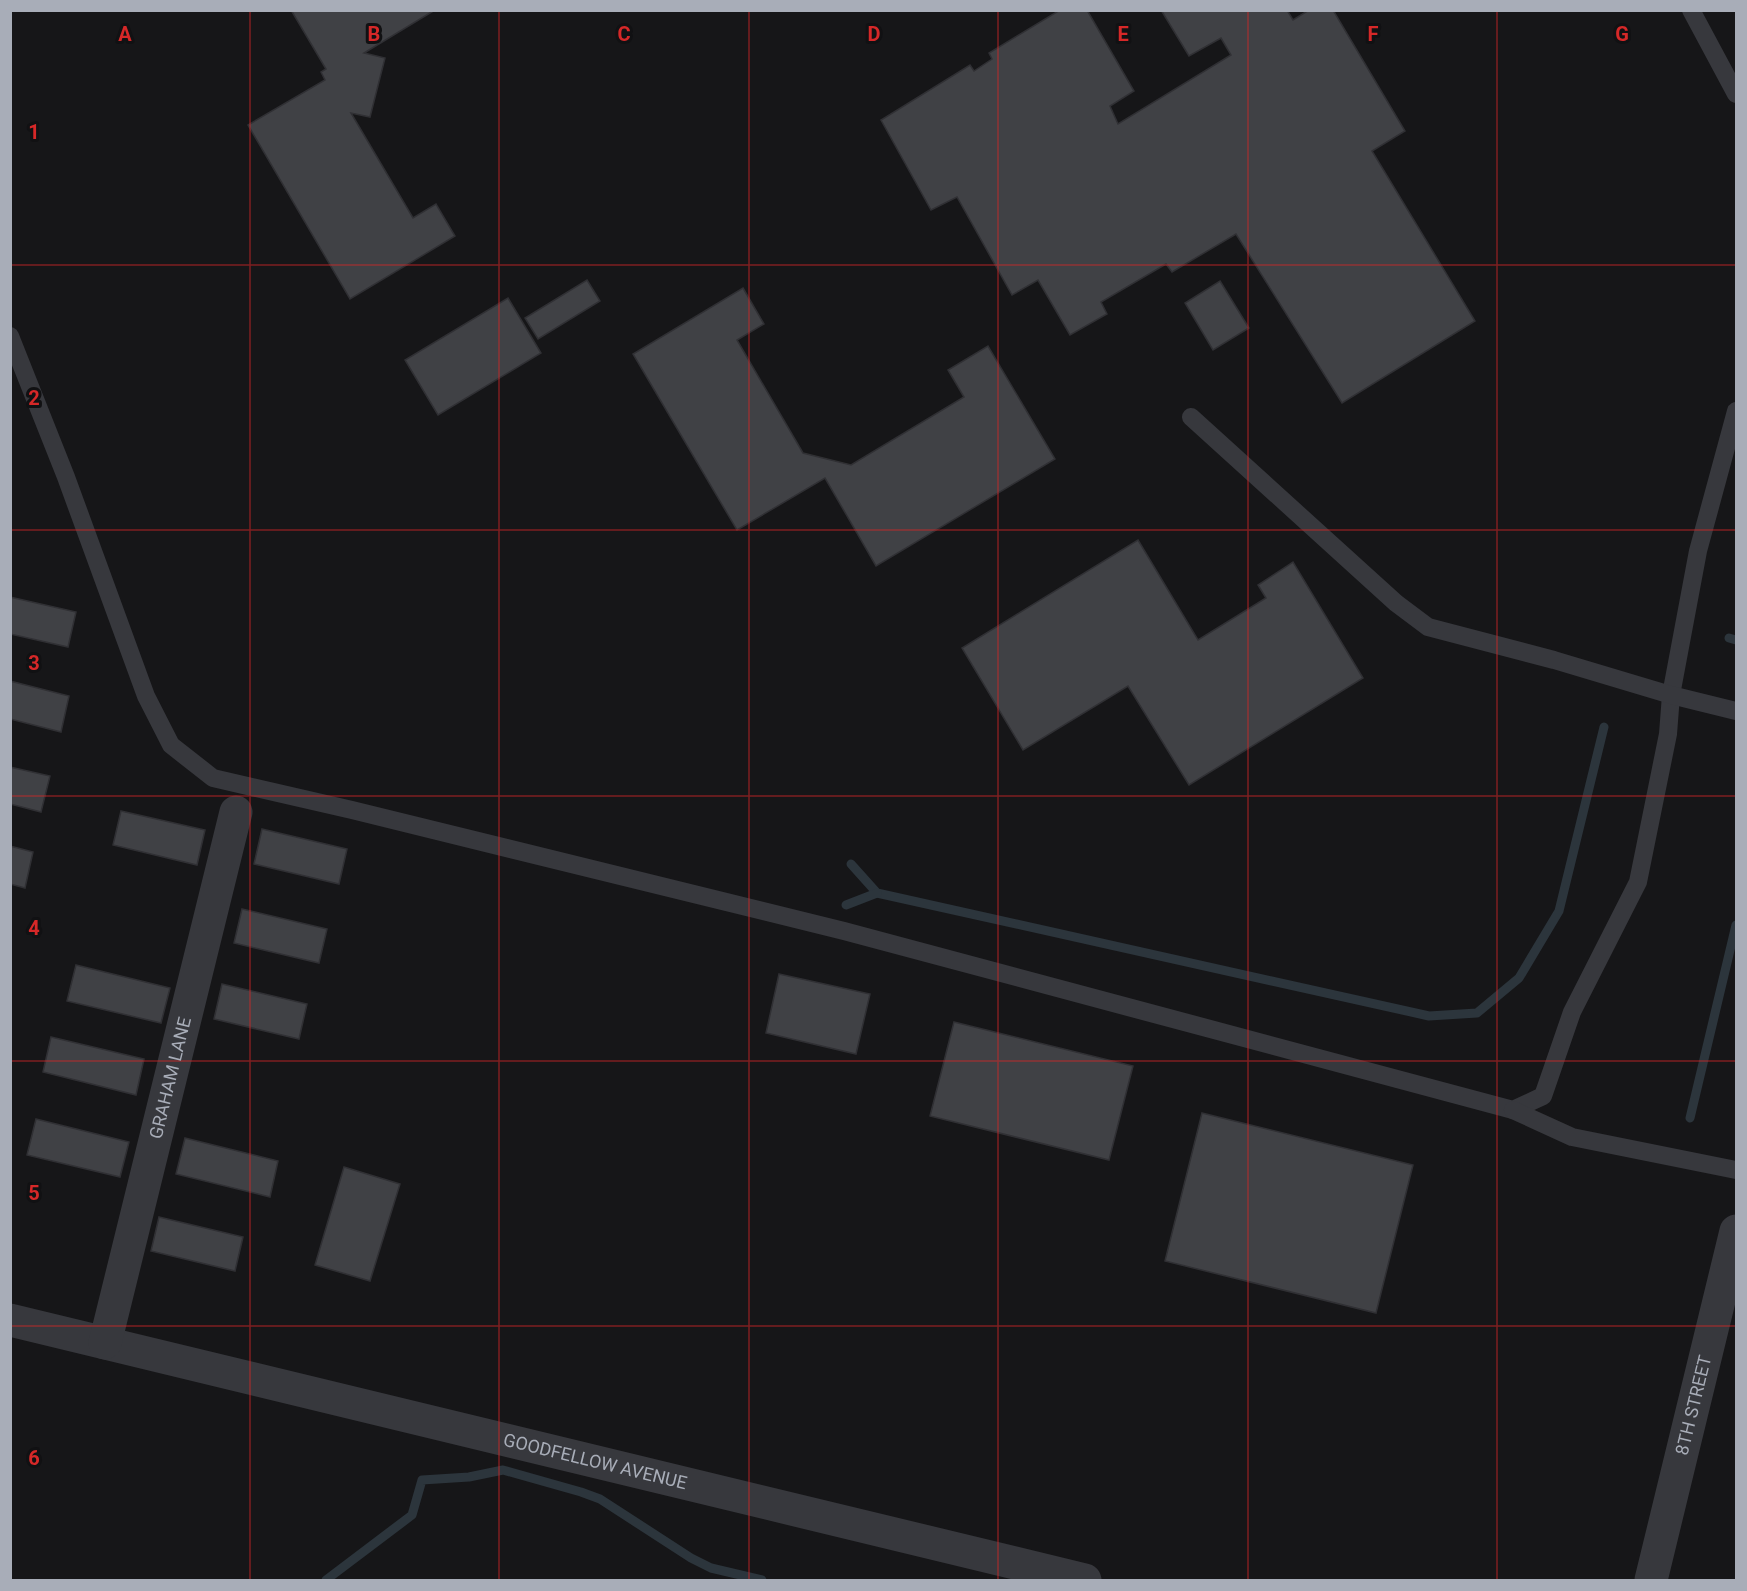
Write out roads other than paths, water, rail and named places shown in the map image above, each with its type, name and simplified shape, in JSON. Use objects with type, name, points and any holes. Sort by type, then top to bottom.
[{"type":"street","name":"GRAHAM LANE","points":[[105,1343],[236,812]]},
{"type":"street","name":"8TH STREET","points":[[1651,1581],[1737,1231]]},
{"type":"street","name":"GOODFELLOW AVENUE","points":[[10,1320],[1085,1581]]},
{"type":"lane","points":[[1691,10],[1737,94]]},
{"type":"lane","points":[[10,336],[66,477],[146,696],[171,745],[213,778],[844,931],[1513,1110],[1572,1137],[1737,1170]]},
{"type":"lane","points":[[1513,1110],[1543,1096],[1572,1012],[1638,882],[1668,734],[1671,695],[1698,550],[1737,411]]},
{"type":"lane","points":[[1191,417],[1396,603],[1428,627],[1554,660],[1671,695],[1737,711]]},
{"type":"waterway","points":[[1729,638],[1736,640]]},
{"type":"waterway","points":[[851,864],[877,893],[1429,1016],[1477,1013],[1519,978],[1559,911],[1604,727]]},
{"type":"waterway","points":[[846,905],[877,893]]},
{"type":"waterway","points":[[1690,1118],[1736,925]]},
{"type":"waterway","points":[[326,1580],[412,1515],[422,1480],[469,1477],[503,1470],[600,1499],[691,1558],[711,1568],[762,1580]]}]
